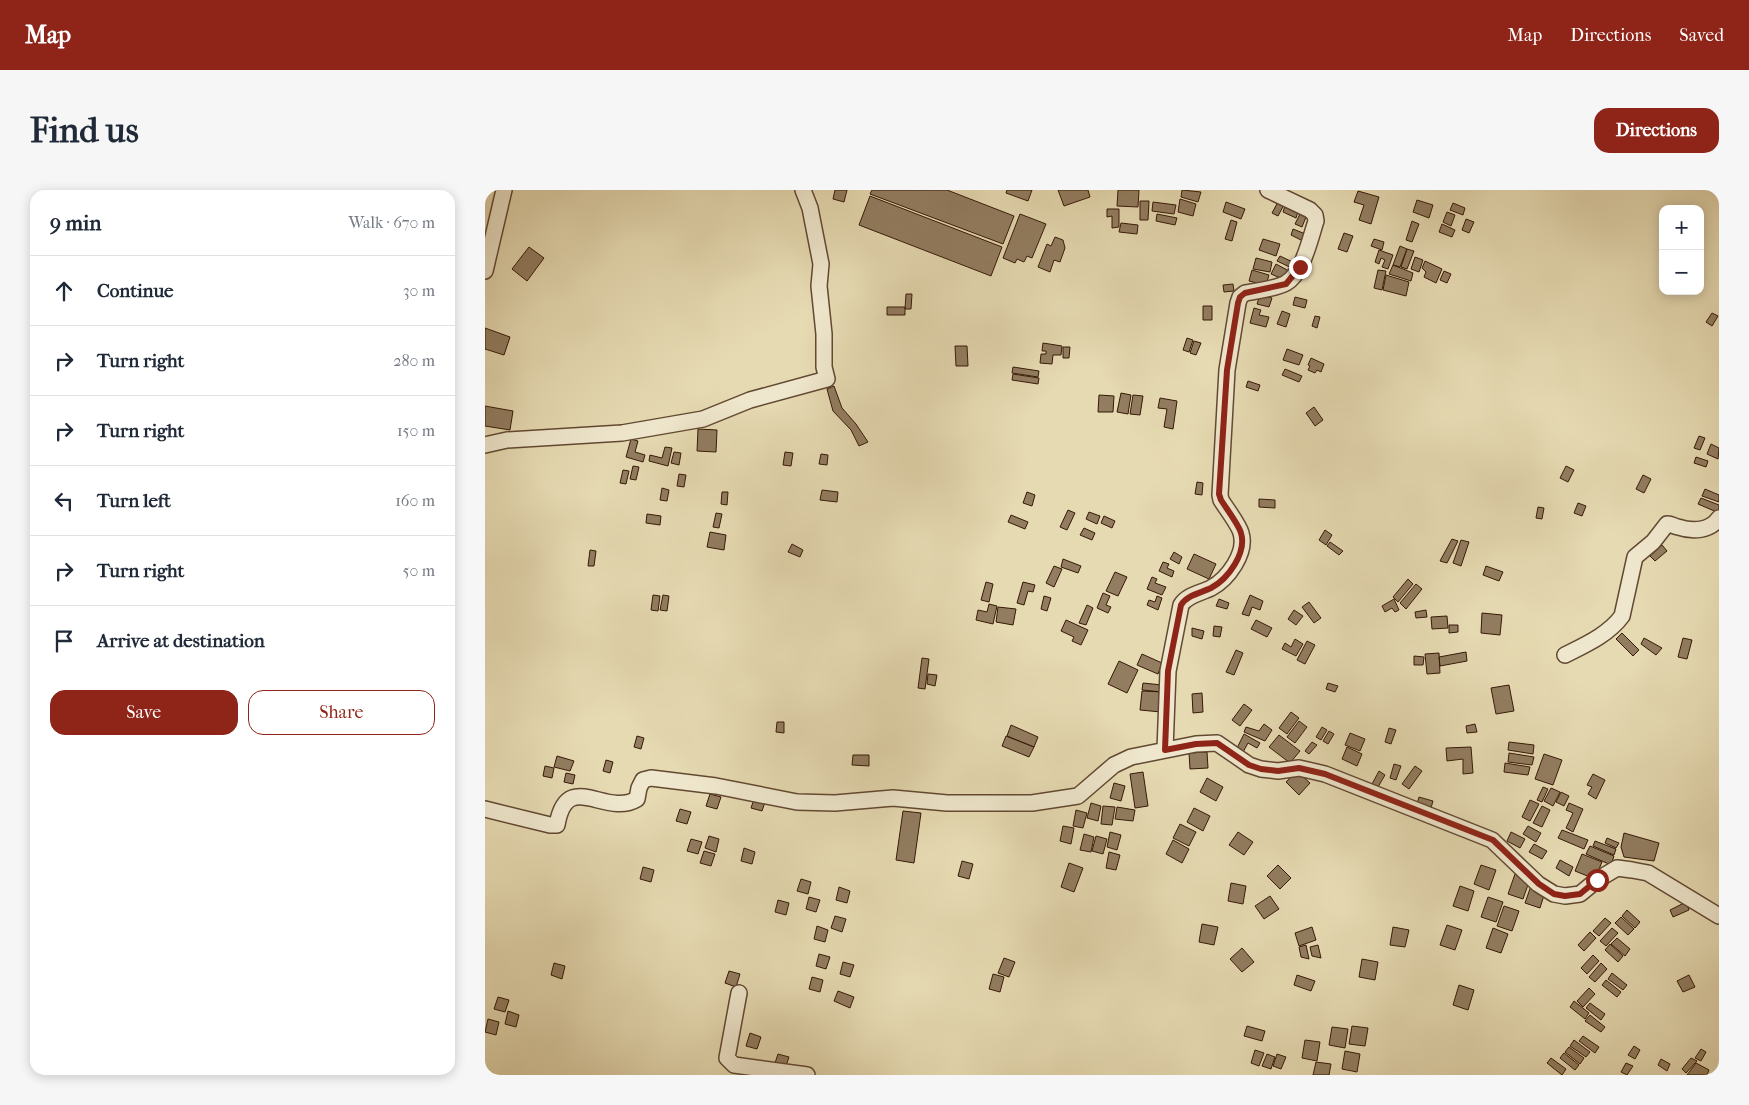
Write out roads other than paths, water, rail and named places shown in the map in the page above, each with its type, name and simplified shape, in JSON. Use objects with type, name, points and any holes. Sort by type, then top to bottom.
[{"type":"street","points":[[485,271],[504,190]]},
{"type":"street","points":[[485,445],[507,440],[622,433],[703,419],[750,400],[827,379],[824,366],[824,334],[819,286],[821,264],[810,208],[803,190]]},
{"type":"street","points":[[1165,750],[1168,671],[1181,605],[1187,598],[1212,588],[1221,581],[1232,568],[1241,549],[1241,533],[1219,494],[1227,370],[1238,303],[1240,297],[1245,293],[1286,284],[1292,278],[1300,267],[1316,221],[1315,215],[1310,210],[1268,190]]},
{"type":"street","points":[[1565,655],[1595,640],[1623,616],[1635,557],[1653,542],[1667,524],[1670,523],[1678,528],[1699,530],[1707,529],[1715,524],[1719,518]]},
{"type":"street","points":[[485,809],[550,825],[557,825],[559,815],[567,800],[574,796],[603,800],[616,805],[629,804],[637,799],[643,780],[651,778],[716,786],[797,802],[835,803],[893,798],[947,804],[1032,803],[1077,796],[1114,765],[1131,756],[1196,744],[1217,743],[1249,765],[1278,771],[1299,768],[1325,774],[1493,840],[1532,878],[1554,894],[1565,896],[1580,894],[1597,880],[1617,868],[1648,873],[1719,916]]},
{"type":"street","points":[[739,993],[727,1058],[734,1065],[807,1075]]}]
